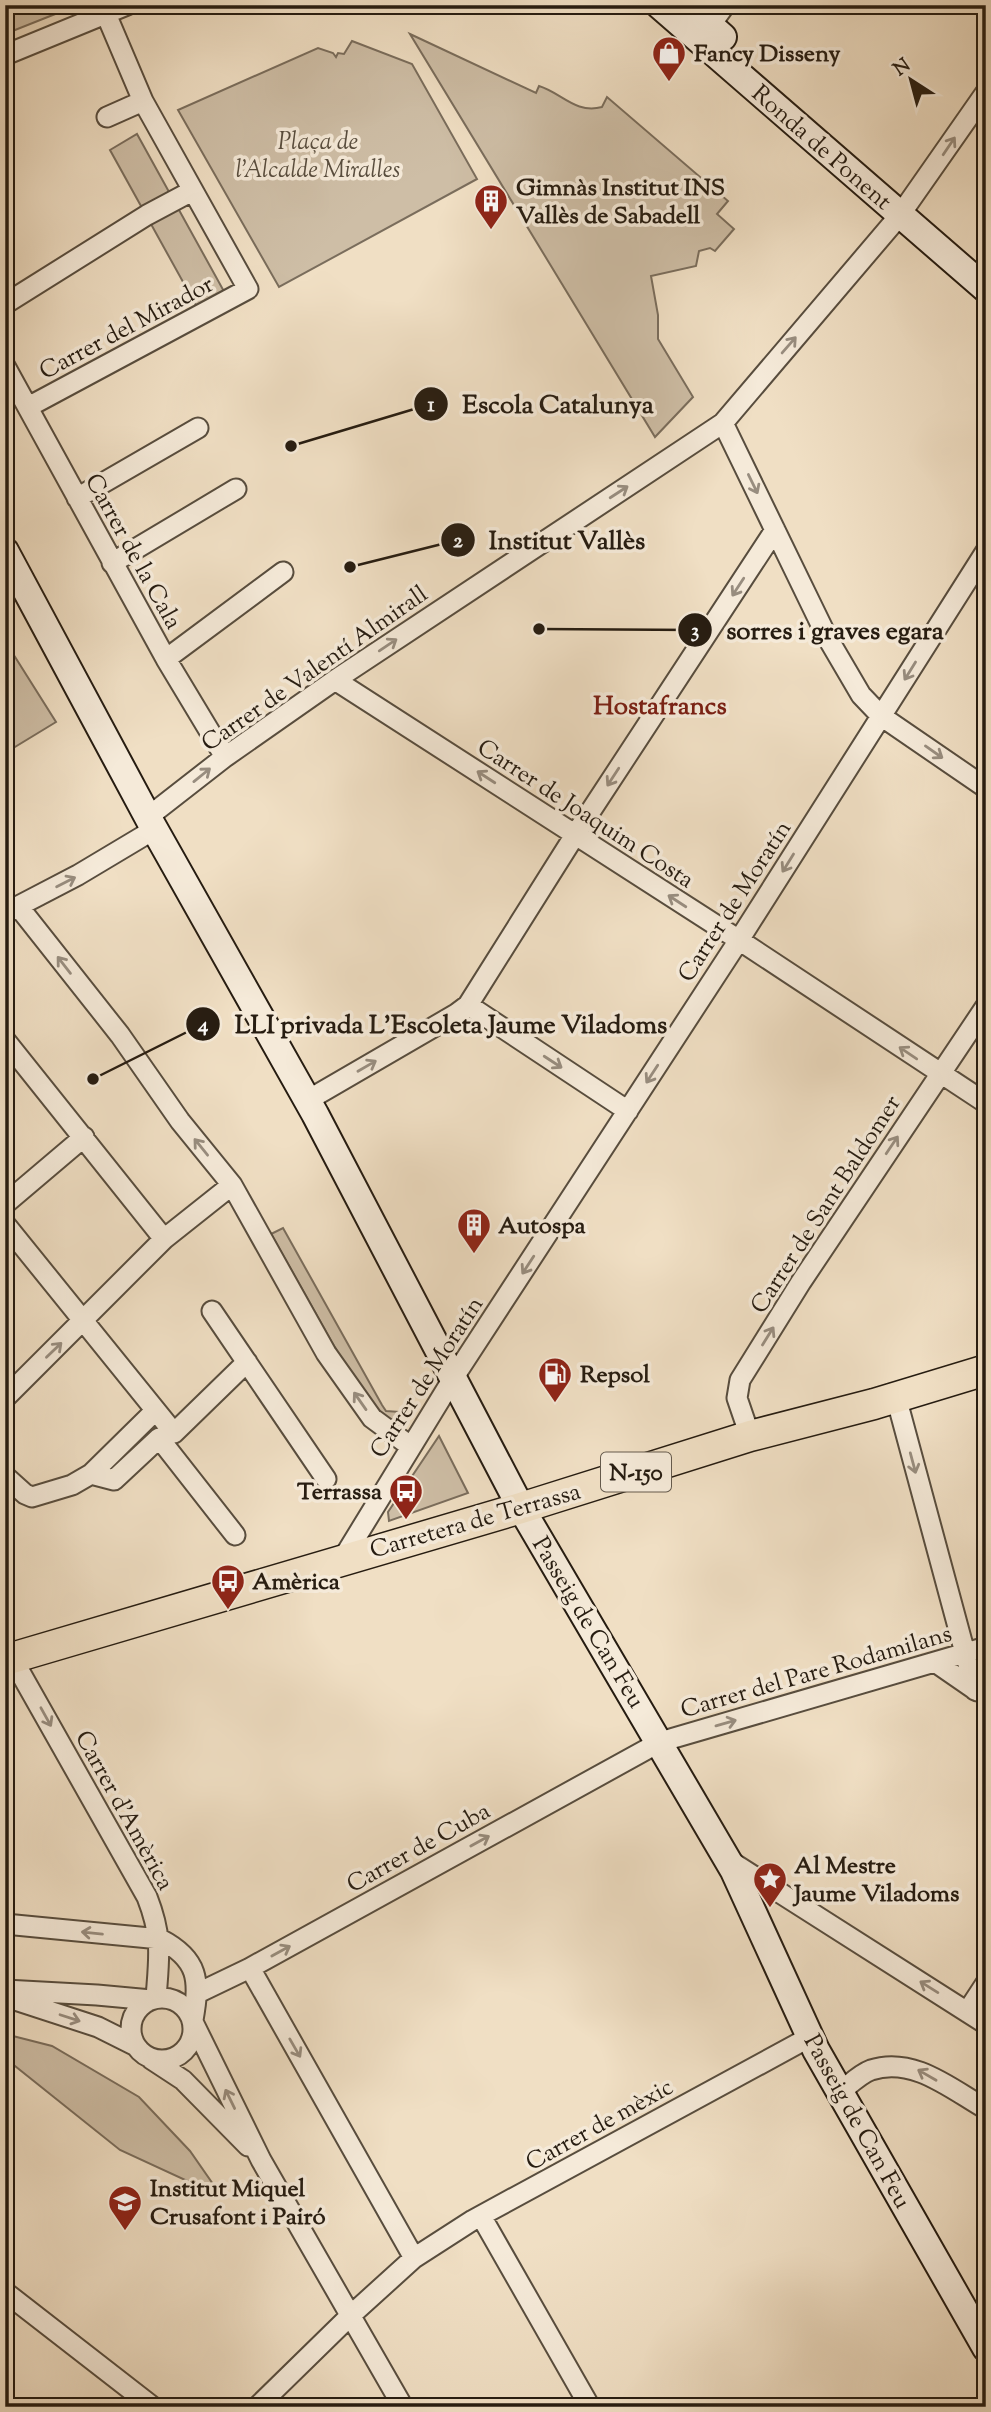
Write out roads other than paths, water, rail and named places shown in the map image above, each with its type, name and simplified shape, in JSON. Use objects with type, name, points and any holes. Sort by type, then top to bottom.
[{"type":"main road","name":"Carretera de Terrassa","points":[[9,1659],[521,1508],[750,1436],[986,1370]]},
{"type":"street","points":[[5,55],[127,5]]},
{"type":"street","name":"Ronda de Ponent","points":[[659,5],[905,208],[986,265]]},
{"type":"street","name":"Ronda de Ponent","points":[[687,5],[718,16],[986,289]]},
{"type":"street","points":[[5,304],[147,215],[192,191],[143,101],[106,14]]},
{"type":"street","name":"Carrer de Valentí Almirall","points":[[12,910],[78,876],[151,823],[225,757],[335,680],[723,423],[905,208],[986,92]]},
{"type":"street","points":[[107,117],[143,101]]},
{"type":"street","name":"Carrer del Mirador","points":[[28,407],[248,289],[192,191]]},
{"type":"street","name":"Carrer de la Cala","points":[[5,366],[166,659],[225,757]]},
{"type":"street","points":[[723,423],[827,637],[861,695],[881,716],[986,788]]},
{"type":"street","points":[[77,498],[198,429]]},
{"type":"street","points":[[112,563],[236,489]]},
{"type":"street","points":[[308,1100],[462,1009],[775,530]]},
{"type":"street","name":"Passeig de Can Feu","points":[[5,551],[151,823],[308,1100],[521,1508],[728,1860],[810,2037],[986,2348]]},
{"type":"street","name":"Carrer de Moratín","points":[[342,1560],[454,1377],[739,940],[986,551]]},
{"type":"street","points":[[166,659],[283,572]]},
{"type":"street","name":"Carrer de Joaquim Costa","points":[[335,680],[739,940],[986,1103]]},
{"type":"street","points":[[12,910],[120,1035],[180,1121],[232,1185],[326,1353],[372,1418],[411,1446]]},
{"type":"street","name":"Carrer de Sant Baldomer","points":[[750,1436],[737,1398],[740,1380],[801,1282],[986,1006]]},
{"type":"street","points":[[462,1009],[628,1111]]},
{"type":"street","points":[[5,1040],[164,1239]]},
{"type":"street","points":[[5,1204],[84,1137]]},
{"type":"street","points":[[5,1398],[164,1239],[232,1185]]},
{"type":"street","points":[[5,1224],[155,1411],[167,1435],[235,1535]]},
{"type":"street","points":[[212,1311],[326,1479]]},
{"type":"street","points":[[91,1474],[114,1480],[247,1363]]},
{"type":"street","points":[[896,1397],[964,1653],[980,1693]]},
{"type":"street","points":[[5,1476],[32,1497],[72,1485],[91,1474],[155,1411]]},
{"type":"street","name":"Carrer del Pare Rodamilans","points":[[660,1742],[986,1647]]},
{"type":"street","name":"Carrer d'Amèrica","points":[[9,1659],[147,1897],[160,1939]]},
{"type":"street","points":[[935,1662],[980,1693]]},
{"type":"street","name":"Carrer de Cuba","points":[[198,1993],[250,1968],[660,1742]]},
{"type":"street","points":[[728,1860],[986,2025]]},
{"type":"street","points":[[5,1924],[160,1939],[179,1951],[191,1963],[198,1993],[193,2036],[186,2051],[175,2058],[162,2061],[150,2059]]},
{"type":"street","points":[[134,2045],[131,2023],[135,2013],[153,1999],[160,1939]]},
{"type":"street","points":[[250,1968],[414,2258]]},
{"type":"street","points":[[967,2012],[986,1983]]},
{"type":"street","points":[[5,1990],[168,1998],[187,2009],[261,2160],[403,2407]]},
{"type":"street","points":[[5,1997],[98,2027],[134,2045],[141,2053],[183,2080],[261,2160]]},
{"type":"street","name":"Carrer de mèxic","points":[[257,2407],[414,2258],[481,2216],[810,2037]]},
{"type":"street","points":[[840,2092],[869,2071],[891,2066],[916,2069],[986,2109]]},
{"type":"street","points":[[481,2216],[590,2407]]},
{"type":"street","points":[[5,2292],[153,2407]]},
{"type":"place","name":"Fancy Disseny","points":[[669,83]]},
{"type":"place","name":"Gimnàs Institut INS Vallès de Sabadell","points":[[491,231]]},
{"type":"place","name":"Escola Catalunya","points":[[291,446]]},
{"type":"place","name":"Institut Vallès","points":[[350,567]]},
{"type":"place","name":"sorres i graves egara","points":[[539,629]]},
{"type":"place","name":"LLI privada L'Escoleta Jaume Viladoms","points":[[93,1079]]},
{"type":"place","name":"Autospa","points":[[474,1255]]},
{"type":"place","name":"Repsol","points":[[555,1404]]},
{"type":"place","name":"Terrassa","points":[[406,1521]]},
{"type":"place","name":"Amèrica","points":[[228,1611]]},
{"type":"place","name":"Al Mestre Jaume Viladoms","points":[[770,1909]]},
{"type":"place","name":"Institut Miquel Crusafont i Pairó","points":[[125,2232]]},
{"type":"district","name":"Hostafrancs","points":[[660,705]]},
{"type":"park label","name":"Plaça de l'Alcalde Miralles","points":[[318,155]]}]
